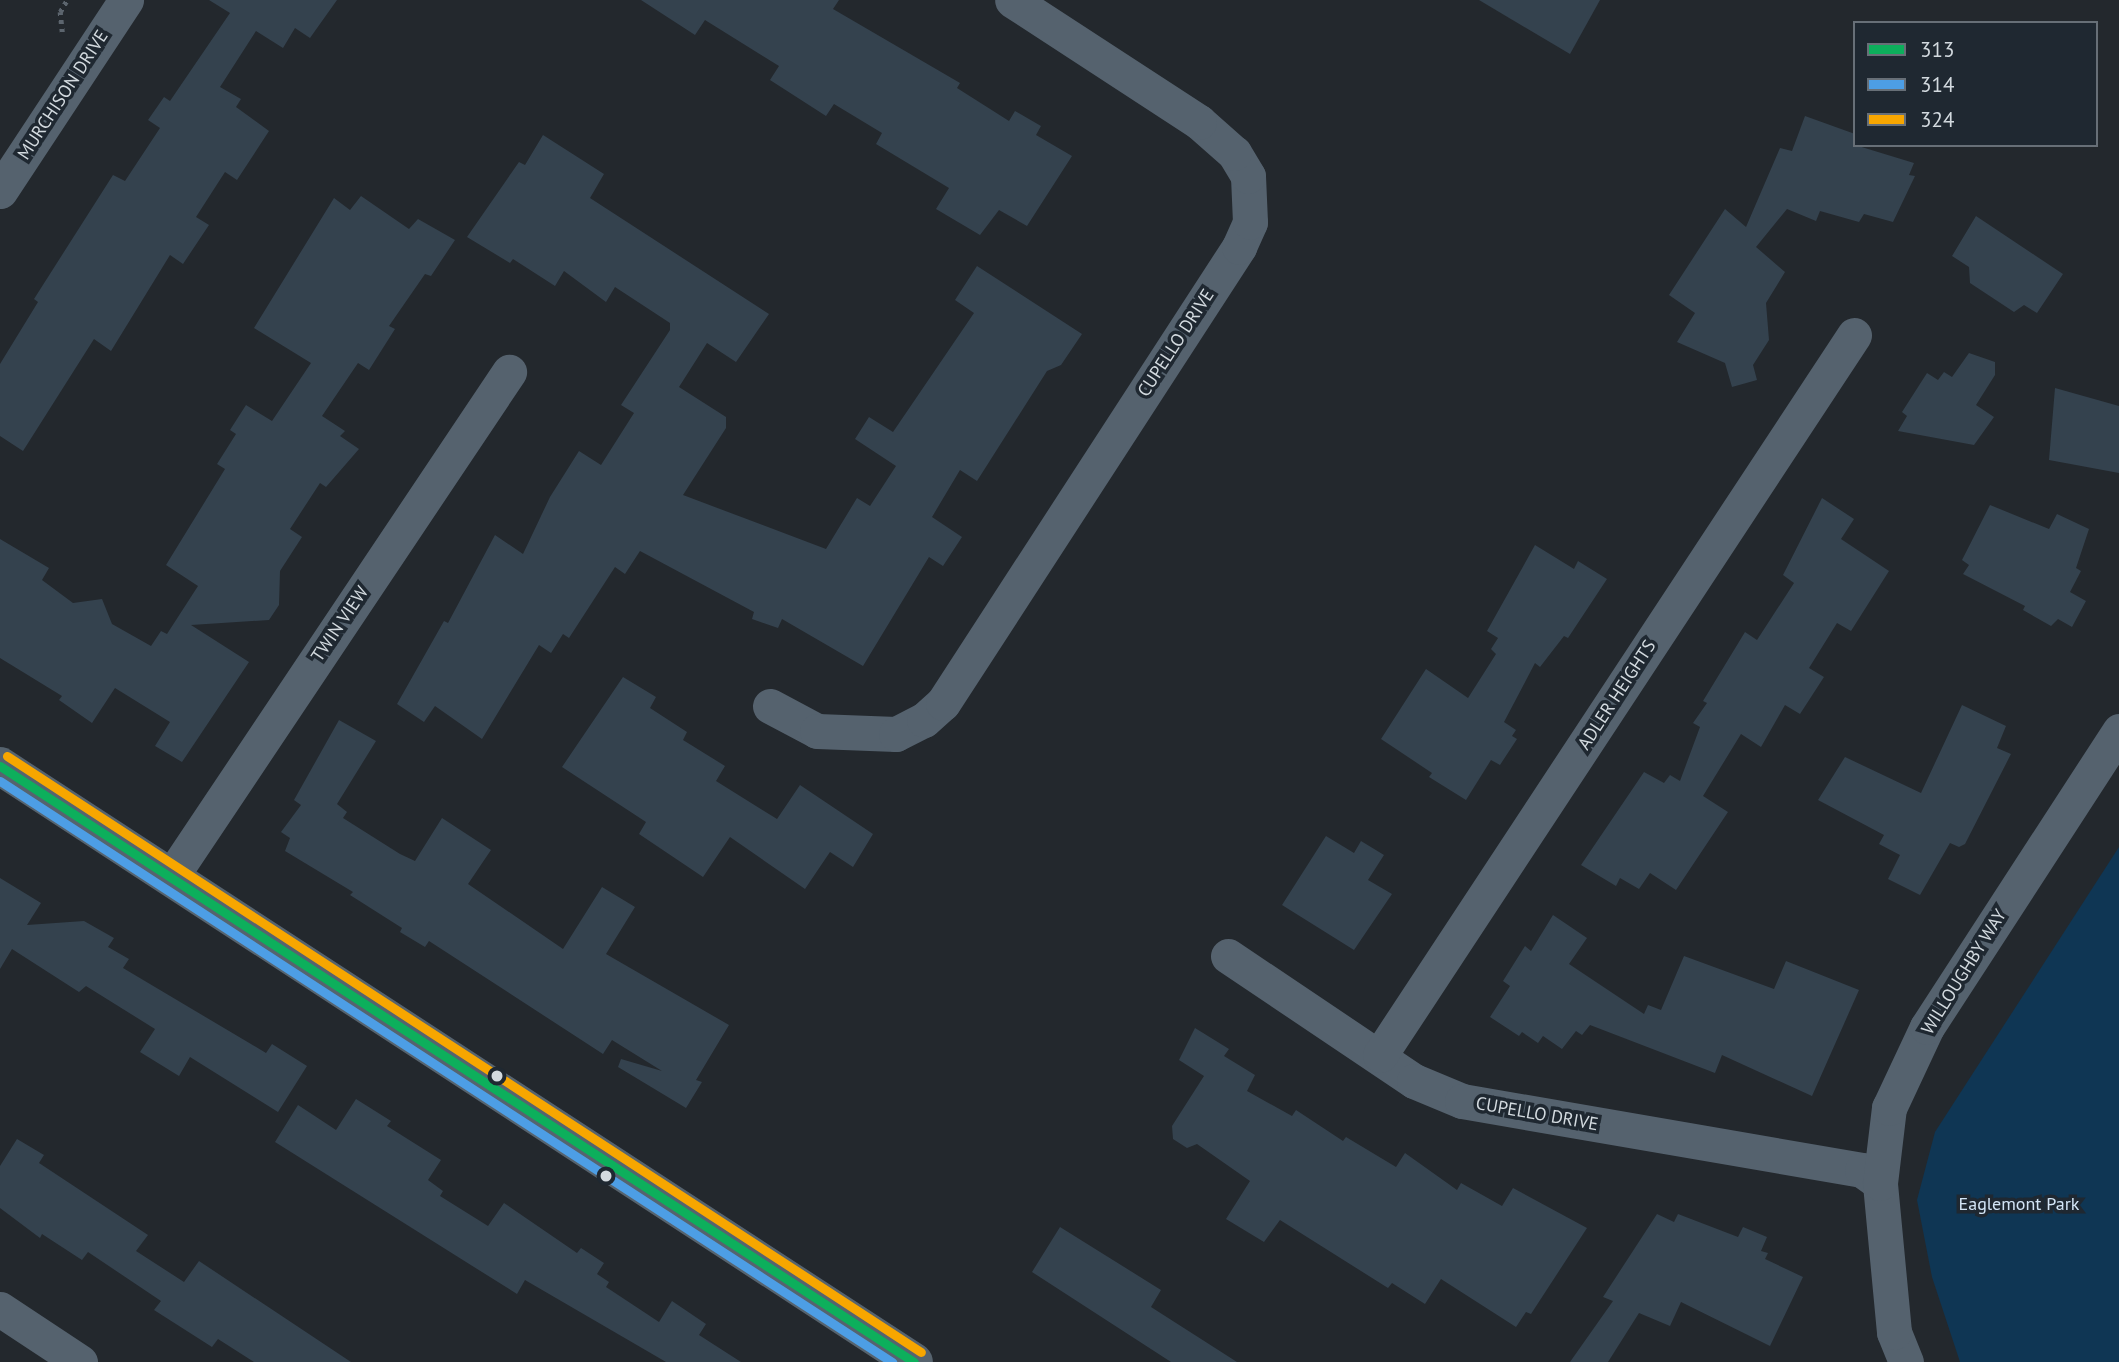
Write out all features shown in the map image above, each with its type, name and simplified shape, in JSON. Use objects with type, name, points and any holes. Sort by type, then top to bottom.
[{"type":"main road","points":[[0,766],[914,1362]]},
{"type":"street","name":"CUPELLO DRIVE","points":[[771,706],[817,732],[895,734],[924,720],[943,703],[1239,247],[1250,222],[1248,176],[1226,145],[1199,122],[1012,0]]},
{"type":"street","name":"MURCHISON DRIVE","points":[[0,191],[115,4]]},
{"type":"street","name":"ADLER HEIGHTS","points":[[1380,1055],[1854,334]]},
{"type":"street","name":"TWIN VIEW","points":[[171,877],[509,372]]},
{"type":"street","name":"WILLOUGHBY WAY","points":[[1906,1362],[1894,1332],[1880,1183],[1889,1108],[1927,1027],[2119,731]]},
{"type":"street","name":"CUPELLO DRIVE","points":[[1228,956],[1380,1055],[1414,1081],[1462,1101],[1862,1170],[1880,1183]]},
{"type":"street","points":[[0,1309],[80,1362]]},
{"type":"green space","name":"Eaglemont Park","points":[[2119,847],[2119,1362],[1960,1362],[1932,1277],[1917,1200],[1935,1132]]},
{"type":"building","points":[[209,0],[337,0],[310,38],[295,28],[283,48],[256,31],[220,87],[241,99],[236,107],[269,131],[237,180],[225,172],[196,217],[209,225],[183,264],[170,255],[111,351],[94,339],[23,451],[0,436],[0,364],[38,302],[34,299],[113,175],[125,181],[160,128],[148,120],[164,97],[170,101],[230,13]]},
{"type":"building","points":[[641,0],[839,0],[833,9],[960,83],[957,88],[1009,121],[1015,111],[1041,126],[1036,135],[1072,156],[1027,226],[999,210],[980,235],[936,209],[949,188],[876,144],[882,133],[834,104],[826,116],[770,80],[779,66],[705,20],[695,35]]},
{"type":"building","points":[[1479,0],[1600,0],[1570,54]]},
{"type":"building","points":[[1805,116],[1853,133],[1853,147],[1862,147],[1914,163],[1909,175],[1915,176],[1893,222],[1864,214],[1859,222],[1820,211],[1816,221],[1787,209],[1756,247],[1785,272],[1766,303],[1769,340],[1753,365],[1757,380],[1732,387],[1725,363],[1677,342],[1695,313],[1669,295],[1725,209],[1746,227],[1780,148],[1792,151]]},
{"type":"building","points":[[543,135],[604,174],[590,198],[769,314],[736,362],[707,343],[679,387],[726,417],[726,428],[683,495],[826,549],[857,498],[870,506],[896,466],[855,439],[869,417],[893,432],[974,313],[955,300],[977,266],[1082,334],[1061,365],[1047,371],[977,481],[960,470],[932,517],[962,537],[943,566],[929,557],[863,666],[782,619],[778,628],[752,619],[754,612],[640,551],[625,574],[615,567],[569,638],[563,634],[551,653],[539,645],[482,739],[435,706],[424,722],[397,704],[444,621],[448,623],[495,535],[523,554],[550,497],[579,451],[601,465],[634,413],[621,405],[670,330],[670,323],[615,287],[606,302],[564,271],[555,286],[513,259],[510,263],[467,237],[519,162],[525,165]]},
{"type":"building","points":[[361,196],[409,229],[418,219],[455,240],[431,276],[425,274],[389,326],[395,329],[369,370],[358,363],[322,416],[345,431],[340,436],[359,449],[326,487],[320,483],[290,529],[302,537],[280,571],[279,605],[269,620],[191,625],[249,662],[182,762],[155,746],[170,722],[115,688],[92,723],[59,700],[62,696],[0,658],[0,539],[49,568],[42,580],[73,603],[102,599],[112,624],[151,646],[161,631],[167,634],[198,586],[166,565],[225,469],[217,464],[236,434],[230,430],[246,405],[272,421],[311,363],[254,328],[334,198],[350,210]]},
{"type":"building","points":[[1976,216],[2063,274],[2037,313],[2024,305],[2014,312],[1970,283],[1969,267],[1952,256]]},
{"type":"building","points":[[1969,353],[1995,362],[1995,375],[1976,405],[1994,417],[1974,445],[1898,431],[1907,416],[1902,412],[1927,373],[1938,380],[1944,372],[1952,377]]},
{"type":"building","points":[[2055,388],[2119,406],[2119,473],[2049,460]]},
{"type":"building","points":[[1822,498],[1854,519],[1841,539],[1889,571],[1851,631],[1837,623],[1809,668],[1824,677],[1800,714],[1785,705],[1761,747],[1741,734],[1703,796],[1728,812],[1676,890],[1650,873],[1639,889],[1620,878],[1616,886],[1581,865],[1644,772],[1664,783],[1670,775],[1680,781],[1700,727],[1693,723],[1707,703],[1703,701],[1745,632],[1757,640],[1794,583],[1783,575]]},
{"type":"building","points":[[1990,505],[2049,529],[2057,514],[2089,529],[2076,568],[2081,571],[2070,592],[2086,601],[2072,627],[2058,619],[2051,626],[2023,610],[2025,606],[1963,574],[1969,565],[1962,560]]},
{"type":"building","points":[[1535,545],[1574,569],[1578,561],[1607,579],[1568,638],[1564,636],[1540,667],[1535,663],[1504,722],[1516,730],[1512,736],[1517,739],[1500,765],[1491,760],[1466,800],[1429,777],[1432,773],[1381,739],[1426,669],[1468,698],[1496,654],[1491,649],[1498,638],[1487,631]]},
{"type":"building","points":[[623,677],[656,697],[650,708],[687,732],[683,740],[725,766],[716,781],[777,819],[800,785],[873,834],[853,867],[830,852],[805,889],[730,837],[703,877],[639,834],[646,822],[562,767]]},
{"type":"building","points":[[1962,705],[2006,726],[1997,748],[2011,754],[1965,844],[1959,847],[1950,843],[1920,895],[1888,879],[1900,855],[1879,844],[1884,835],[1818,800],[1845,757],[1921,793]]},
{"type":"building","points":[[339,720],[376,741],[337,804],[347,812],[343,818],[415,861],[442,818],[491,850],[468,884],[563,949],[602,887],[635,907],[606,954],[729,1025],[696,1080],[702,1082],[686,1108],[618,1067],[621,1059],[662,1071],[612,1040],[603,1054],[429,941],[425,947],[400,932],[402,928],[350,895],[353,892],[285,851],[290,838],[281,832],[301,805],[294,800]]},
{"type":"building","points":[[1326,836],[1354,853],[1361,841],[1384,855],[1368,880],[1392,894],[1354,950],[1282,905]]},
{"type":"building","points":[[0,878],[41,903],[27,925],[84,921],[114,938],[108,947],[129,959],[123,968],[266,1053],[272,1044],[307,1066],[278,1112],[190,1057],[179,1076],[140,1052],[155,1029],[86,986],[79,992],[12,949],[0,969]]},
{"type":"building","points":[[1553,915],[1587,938],[1569,964],[1644,1014],[1648,1005],[1661,1010],[1684,956],[1774,989],[1786,961],[1859,990],[1812,1096],[1722,1055],[1715,1073],[1590,1025],[1582,1035],[1576,1031],[1562,1049],[1543,1036],[1538,1043],[1522,1032],[1519,1036],[1490,1017],[1510,986],[1503,981],[1525,946],[1531,951]]},
{"type":"building","points":[[1195,1028],[1229,1049],[1224,1056],[1255,1075],[1247,1091],[1292,1116],[1296,1110],[1343,1141],[1346,1137],[1396,1167],[1405,1153],[1457,1190],[1461,1183],[1502,1206],[1513,1188],[1587,1228],[1531,1314],[1526,1312],[1516,1327],[1441,1279],[1425,1304],[1392,1283],[1388,1288],[1280,1220],[1264,1242],[1226,1219],[1250,1181],[1197,1144],[1187,1148],[1173,1139],[1172,1126],[1204,1076],[1179,1060]]},
{"type":"building","points":[[356,1099],[391,1121],[387,1126],[441,1160],[428,1180],[443,1191],[440,1196],[488,1226],[504,1203],[577,1253],[581,1248],[604,1263],[597,1274],[609,1282],[606,1287],[659,1322],[672,1301],[706,1324],[699,1335],[741,1362],[666,1362],[525,1280],[517,1294],[275,1142],[298,1105],[336,1130]]},
{"type":"building","points":[[17,1139],[44,1155],[39,1163],[148,1235],[136,1251],[184,1282],[199,1261],[351,1362],[254,1362],[218,1339],[212,1347],[154,1310],[161,1301],[88,1252],[82,1260],[42,1234],[40,1238],[0,1208],[0,1166]]},
{"type":"building","points":[[1657,1214],[1674,1222],[1678,1214],[1738,1237],[1743,1227],[1767,1237],[1761,1251],[1768,1253],[1765,1259],[1803,1277],[1770,1346],[1681,1302],[1670,1326],[1639,1313],[1608,1362],[1570,1362],[1613,1301],[1603,1297]]},
{"type":"building","points":[[1060,1227],[1161,1290],[1151,1307],[1237,1362],[1171,1362],[1032,1272]]},
{"type":"transit line","name":"324","points":[[7,756],[921,1352]]},
{"type":"transit line","name":"313","points":[[0,766],[914,1362]]},
{"type":"transit line","name":"314","points":[[0,781],[892,1362]]}]
